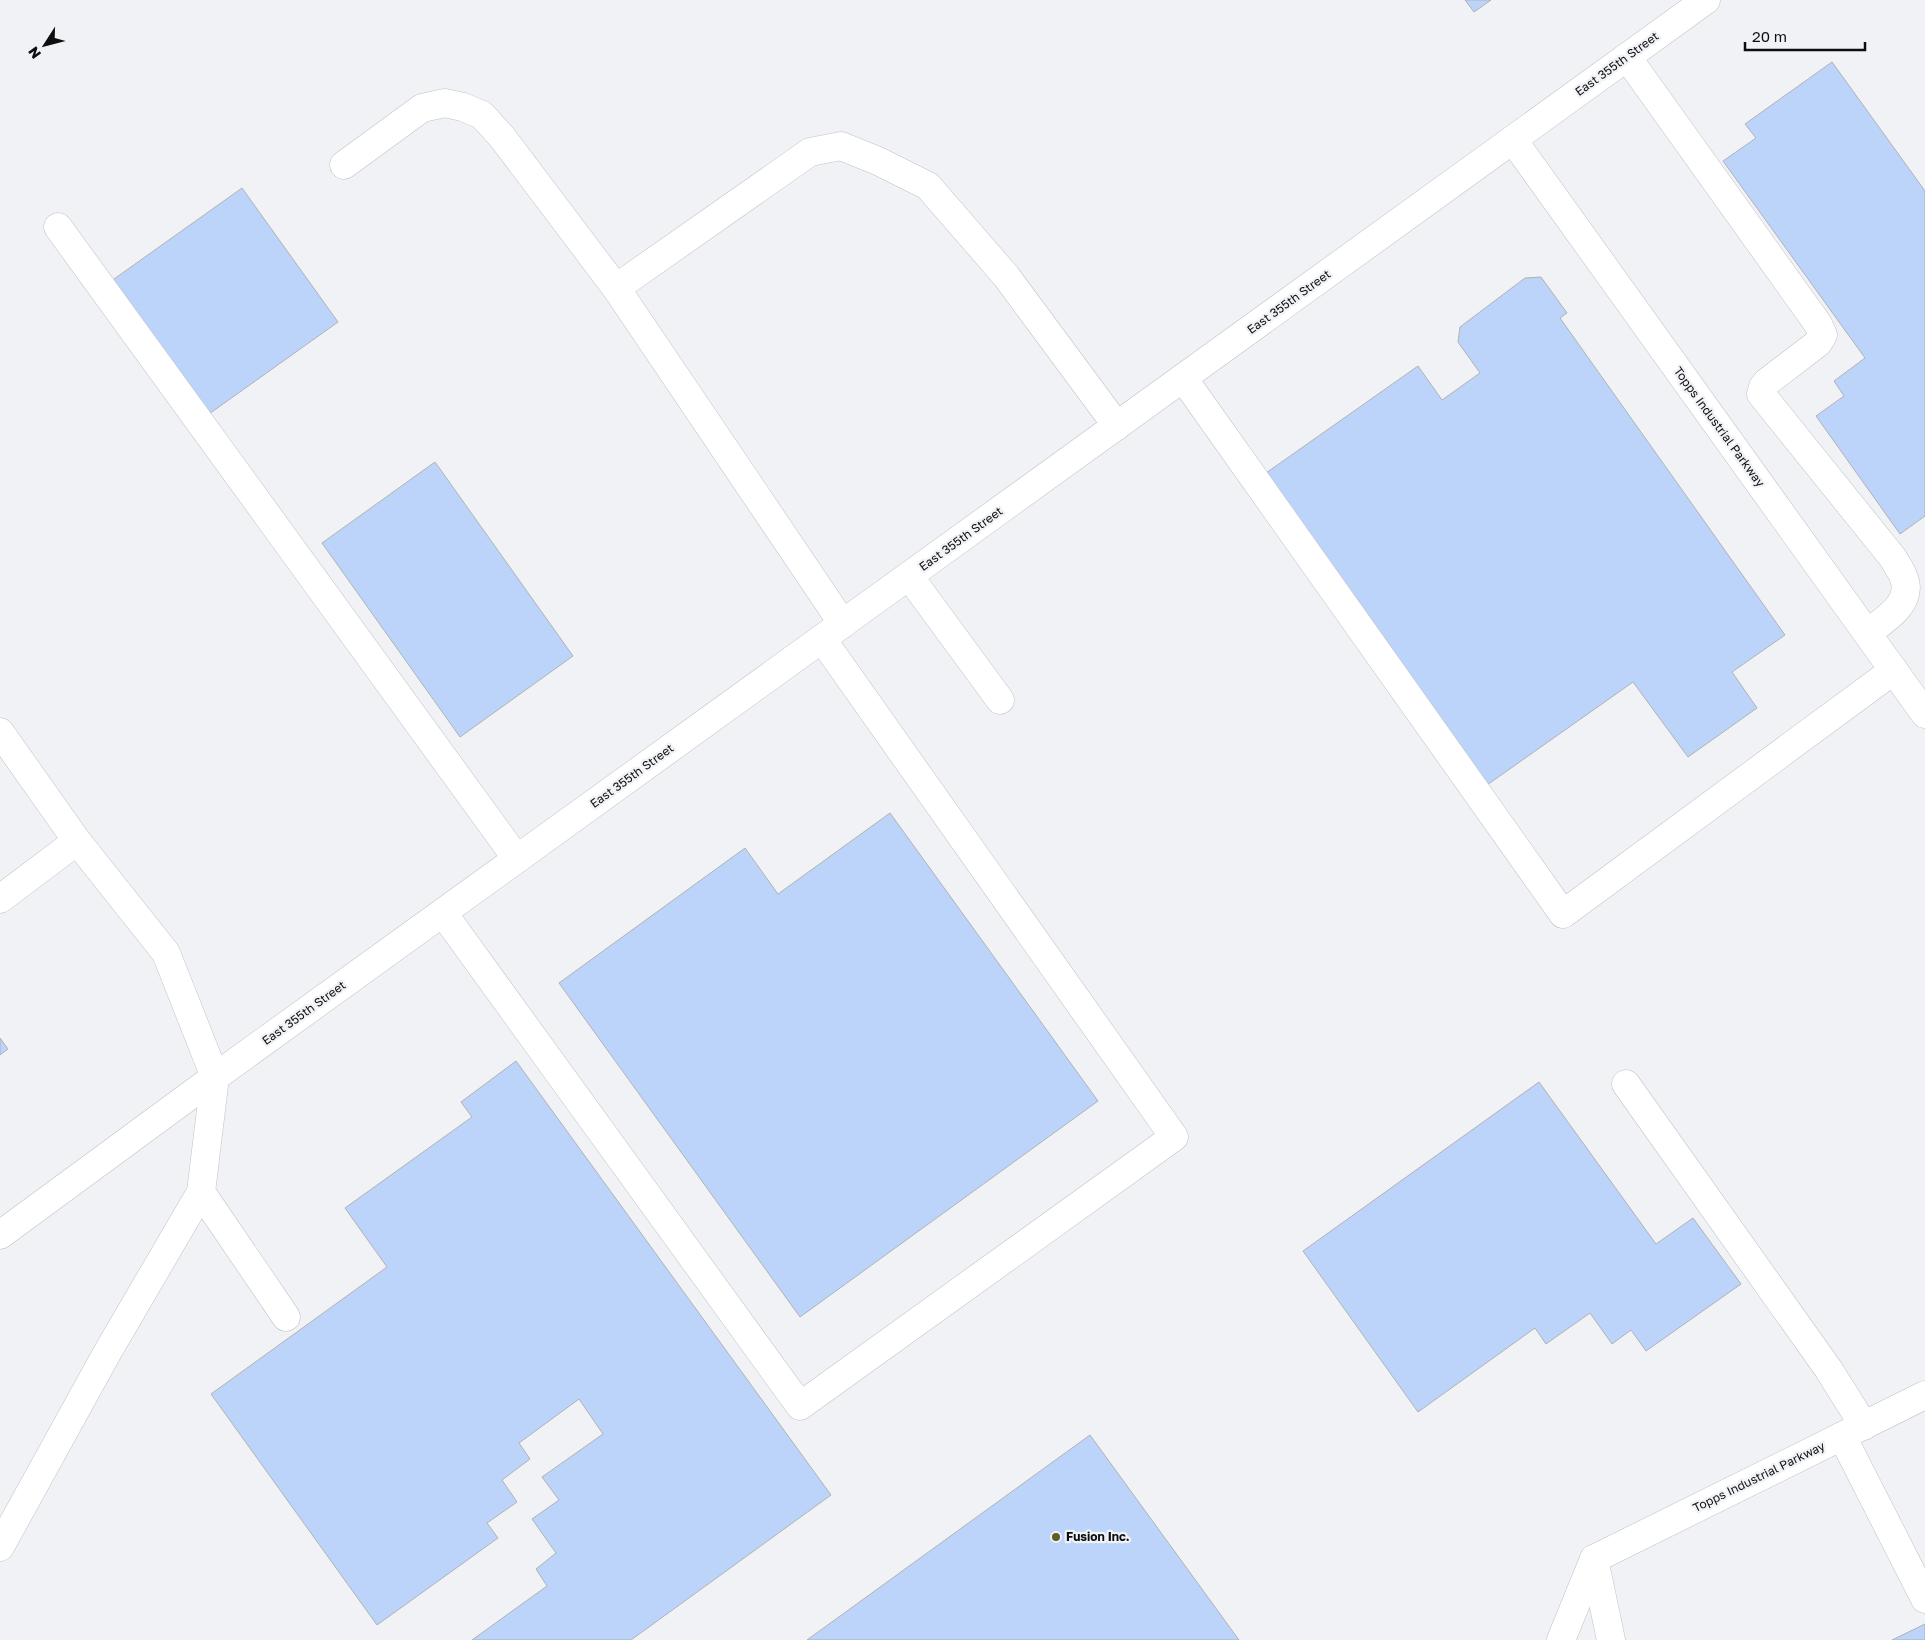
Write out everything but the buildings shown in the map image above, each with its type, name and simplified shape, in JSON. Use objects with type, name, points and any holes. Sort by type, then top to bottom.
[{"type":"street","name":"East 355th Street","points":[[0,1235],[442,913],[1513,140],[1700,2]]},
{"type":"street","points":[[1627,57],[1821,329],[1823,335],[1818,342],[1767,382],[1761,394],[1893,558],[1904,577],[1906,590],[1904,600],[1889,616],[1867,633]]},
{"type":"street","points":[[344,166],[422,108],[445,103],[463,106],[482,115],[502,137],[616,288],[832,632],[1174,1137],[800,1406],[442,913]]},
{"type":"street","name":"Topps Industrial Parkway","points":[[1513,140],[1925,714]]},
{"type":"street","points":[[616,288],[810,152],[841,146],[878,161],[928,186],[1006,276],[1117,426]]},
{"type":"street","points":[[58,228],[518,859]]},
{"type":"street","points":[[1183,378],[1563,914],[1894,670]]},
{"type":"street","points":[[909,576],[1000,700]]},
{"type":"street","points":[[0,732],[77,841],[166,953],[215,1078],[201,1192],[107,1353],[0,1547]]},
{"type":"street","points":[[0,898],[77,841]]},
{"type":"street","points":[[1626,1084],[1829,1370],[1925,1599]]},
{"type":"street","points":[[201,1192],[286,1317]]},
{"type":"street","name":"Topps Industrial Parkway","points":[[1594,1559],[1925,1395]]},
{"type":"street","points":[[1561,1640],[1594,1559]]},
{"type":"street","points":[[1594,1559],[1611,1640]]},
{"type":"place","name":"Fusion Inc.","points":[[1056,1537]]}]
